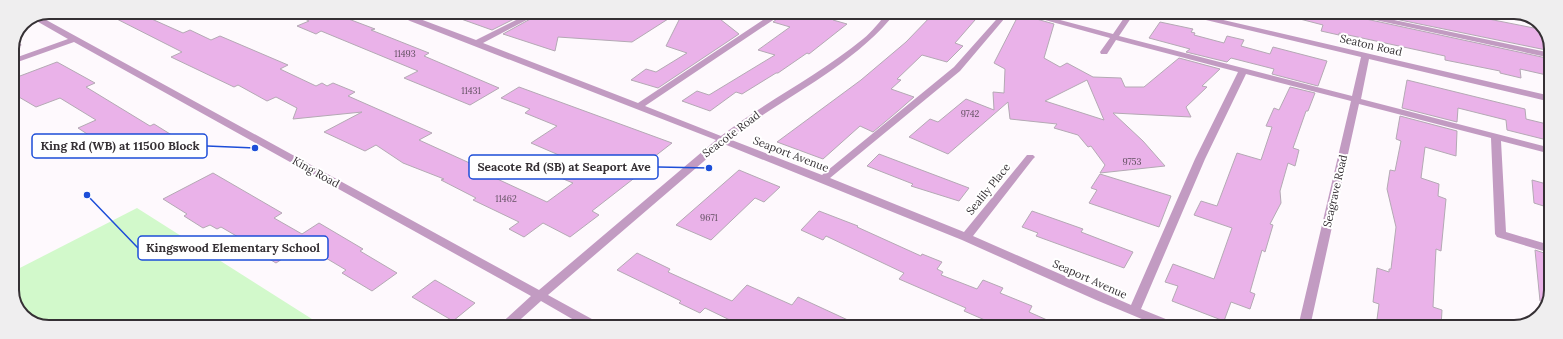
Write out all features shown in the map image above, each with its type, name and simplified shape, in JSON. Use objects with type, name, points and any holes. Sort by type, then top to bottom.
[{"type":"street","name":"Seaport Avenue","points":[[413,19],[640,106],[722,140],[824,179],[966,237],[1156,320]]},
{"type":"street","points":[[477,43],[524,19]]},
{"type":"street","points":[[640,106],[770,19]]},
{"type":"street","name":"Seacote Road","points":[[510,320],[722,140],[745,122],[838,62],[867,40],[886,19]]},
{"type":"street","points":[[824,179],[957,70],[1001,19]]},
{"type":"street","points":[[1046,19],[1544,149]]},
{"type":"street","points":[[1104,52],[1127,19]]},
{"type":"street","name":"Seaton Road","points":[[1215,19],[1544,97]]},
{"type":"street","points":[[1380,19],[1544,54]]},
{"type":"street","name":"King Road","points":[[41,20],[584,320]]},
{"type":"street","points":[[19,59],[75,39]]},
{"type":"street","name":"Seagrave Road","points":[[1306,320],[1366,55]]},
{"type":"street","points":[[1134,311],[1200,159],[1243,71]]},
{"type":"street","points":[[1496,136],[1501,234],[1544,247]]},
{"type":"street","name":"Sealily Place","points":[[966,237],[1030,158]]},
{"type":"green space","points":[[137,208],[314,320],[43,319],[34,316],[26,310],[21,301],[19,292],[19,268]]},
{"type":"building","points":[[117,19],[152,19],[183,33],[190,30],[211,40],[220,36],[288,65],[280,69],[316,86],[322,83],[327,86],[333,83],[355,92],[348,96],[432,133],[419,140],[496,175],[493,177],[547,202],[573,183],[556,176],[575,162],[531,143],[557,126],[525,113],[530,109],[501,98],[519,87],[672,143],[641,167],[646,169],[592,211],[599,215],[570,237],[543,223],[524,237],[509,229],[519,222],[473,200],[476,198],[441,180],[444,179],[403,163],[376,145],[365,151],[324,132],[362,112],[293,119],[297,108],[276,97],[267,101],[238,85],[234,87],[171,57],[182,52]]},
{"type":"building","points":[[305,19],[349,19],[375,29],[371,30],[429,53],[424,56],[499,88],[470,105],[404,78],[418,71],[321,31],[316,34],[297,26],[309,21]]},
{"type":"building","points":[[461,19],[514,19],[492,30]]},
{"type":"building","points":[[530,19],[668,19],[632,42],[558,37],[555,51],[503,34]]},
{"type":"building","points":[[680,19],[720,19],[739,34],[658,88],[631,80],[646,69],[656,72],[687,53],[666,46]]},
{"type":"building","points":[[777,19],[834,19],[833,20],[847,24],[809,54],[807,53],[778,73],[742,94],[736,92],[710,111],[682,101],[697,91],[709,95],[775,55],[758,50],[790,27],[773,22]]},
{"type":"building","points":[[928,19],[976,19],[955,43],[963,46],[947,62],[922,55],[897,79],[901,80],[891,89],[914,97],[873,132],[860,126],[823,159],[777,142],[861,80],[906,42]]},
{"type":"building","points":[[1016,19],[1036,19],[1054,24],[1044,58],[1060,67],[1067,63],[1093,77],[1121,78],[1125,87],[1144,87],[1179,58],[1220,69],[1202,86],[1207,87],[1186,107],[1191,117],[1113,113],[1143,141],[1165,166],[1100,173],[1105,165],[1091,146],[1088,147],[1078,135],[1054,128],[1057,124],[1010,119],[1008,102],[948,154],[909,137],[930,119],[938,122],[966,99],[994,110],[993,92],[1004,93],[1005,69],[994,63]],"holes":[[[1087,80],[1104,120],[1045,101]]]},
{"type":"building","points":[[1300,19],[1366,19],[1544,57],[1544,74],[1520,69],[1521,78],[1500,73],[1500,71],[1445,60],[1445,56],[1339,33],[1339,35],[1321,31],[1323,25]]},
{"type":"building","points":[[1395,19],[1488,19],[1537,29],[1542,38],[1544,50]]},
{"type":"building","points":[[1160,22],[1193,29],[1191,32],[1195,33],[1194,35],[1224,43],[1227,36],[1244,40],[1241,46],[1270,54],[1273,47],[1327,61],[1318,86],[1272,74],[1274,69],[1231,58],[1227,62],[1186,52],[1190,49],[1149,38]]},
{"type":"building","points":[[57,62],[95,83],[86,87],[150,126],[154,124],[183,142],[151,157],[117,135],[101,143],[78,128],[96,120],[60,98],[36,107],[19,97],[19,76]]},
{"type":"building","points":[[1407,80],[1525,109],[1526,119],[1544,123],[1544,139],[1507,130],[1506,120],[1458,108],[1457,122],[1402,108]]},
{"type":"building","points":[[1290,87],[1315,93],[1308,111],[1306,111],[1293,148],[1299,150],[1295,166],[1288,163],[1280,191],[1281,203],[1270,224],[1273,225],[1265,252],[1262,250],[1250,292],[1255,294],[1250,309],[1231,302],[1224,320],[1221,320],[1172,301],[1178,286],[1165,282],[1173,264],[1214,279],[1232,228],[1194,215],[1201,201],[1217,206],[1237,153],[1261,160],[1272,127],[1266,126],[1274,108],[1279,110]]},
{"type":"building","points":[[1400,116],[1457,131],[1456,156],[1425,147],[1421,178],[1439,184],[1438,196],[1446,199],[1441,251],[1436,249],[1433,307],[1442,310],[1441,320],[1377,320],[1379,304],[1373,302],[1377,268],[1389,272],[1389,269],[1391,269],[1396,227],[1387,189],[1390,170],[1395,171],[1401,141],[1396,139]]},
{"type":"building","points":[[879,154],[969,188],[959,201],[911,186],[913,184],[867,166]]},
{"type":"building","points":[[739,170],[780,187],[764,202],[755,198],[711,240],[676,225]]},
{"type":"building","points":[[213,173],[282,213],[274,218],[302,234],[319,223],[363,249],[360,251],[397,273],[372,291],[342,273],[346,270],[304,245],[276,263],[249,247],[252,245],[221,227],[217,229],[210,225],[203,228],[184,216],[187,214],[163,199]]},
{"type":"building","points":[[1100,174],[1171,196],[1159,227],[1089,203],[1097,190],[1091,188]]},
{"type":"building","points":[[1532,180],[1544,183],[1544,206],[1534,203]]},
{"type":"building","points":[[819,211],[858,226],[857,227],[921,256],[922,254],[942,262],[937,269],[943,272],[941,275],[977,289],[983,280],[1003,288],[1000,293],[1032,306],[1029,312],[1047,320],[985,320],[964,311],[966,308],[899,279],[904,273],[826,236],[823,240],[801,230]]},
{"type":"building","points":[[1032,211],[1083,229],[1081,232],[1133,252],[1124,268],[1036,236],[1038,233],[1022,227]]},
{"type":"building","points":[[1535,250],[1544,253],[1544,290],[1542,300],[1540,301]]},
{"type":"building","points":[[637,253],[670,269],[668,272],[732,301],[747,285],[792,305],[798,297],[848,320],[730,320],[705,308],[700,313],[679,303],[681,301],[617,270]]},
{"type":"building","points":[[435,280],[475,303],[454,320],[451,320],[412,297]]},
{"type":"place","name":"King Rd (WB) at 11500 Block","points":[[255,148]]},
{"type":"place","name":"Seacote Rd (SB) at Seaport Ave","points":[[709,168]]},
{"type":"place","name":"Kingswood Elementary School","points":[[87,195]]}]
